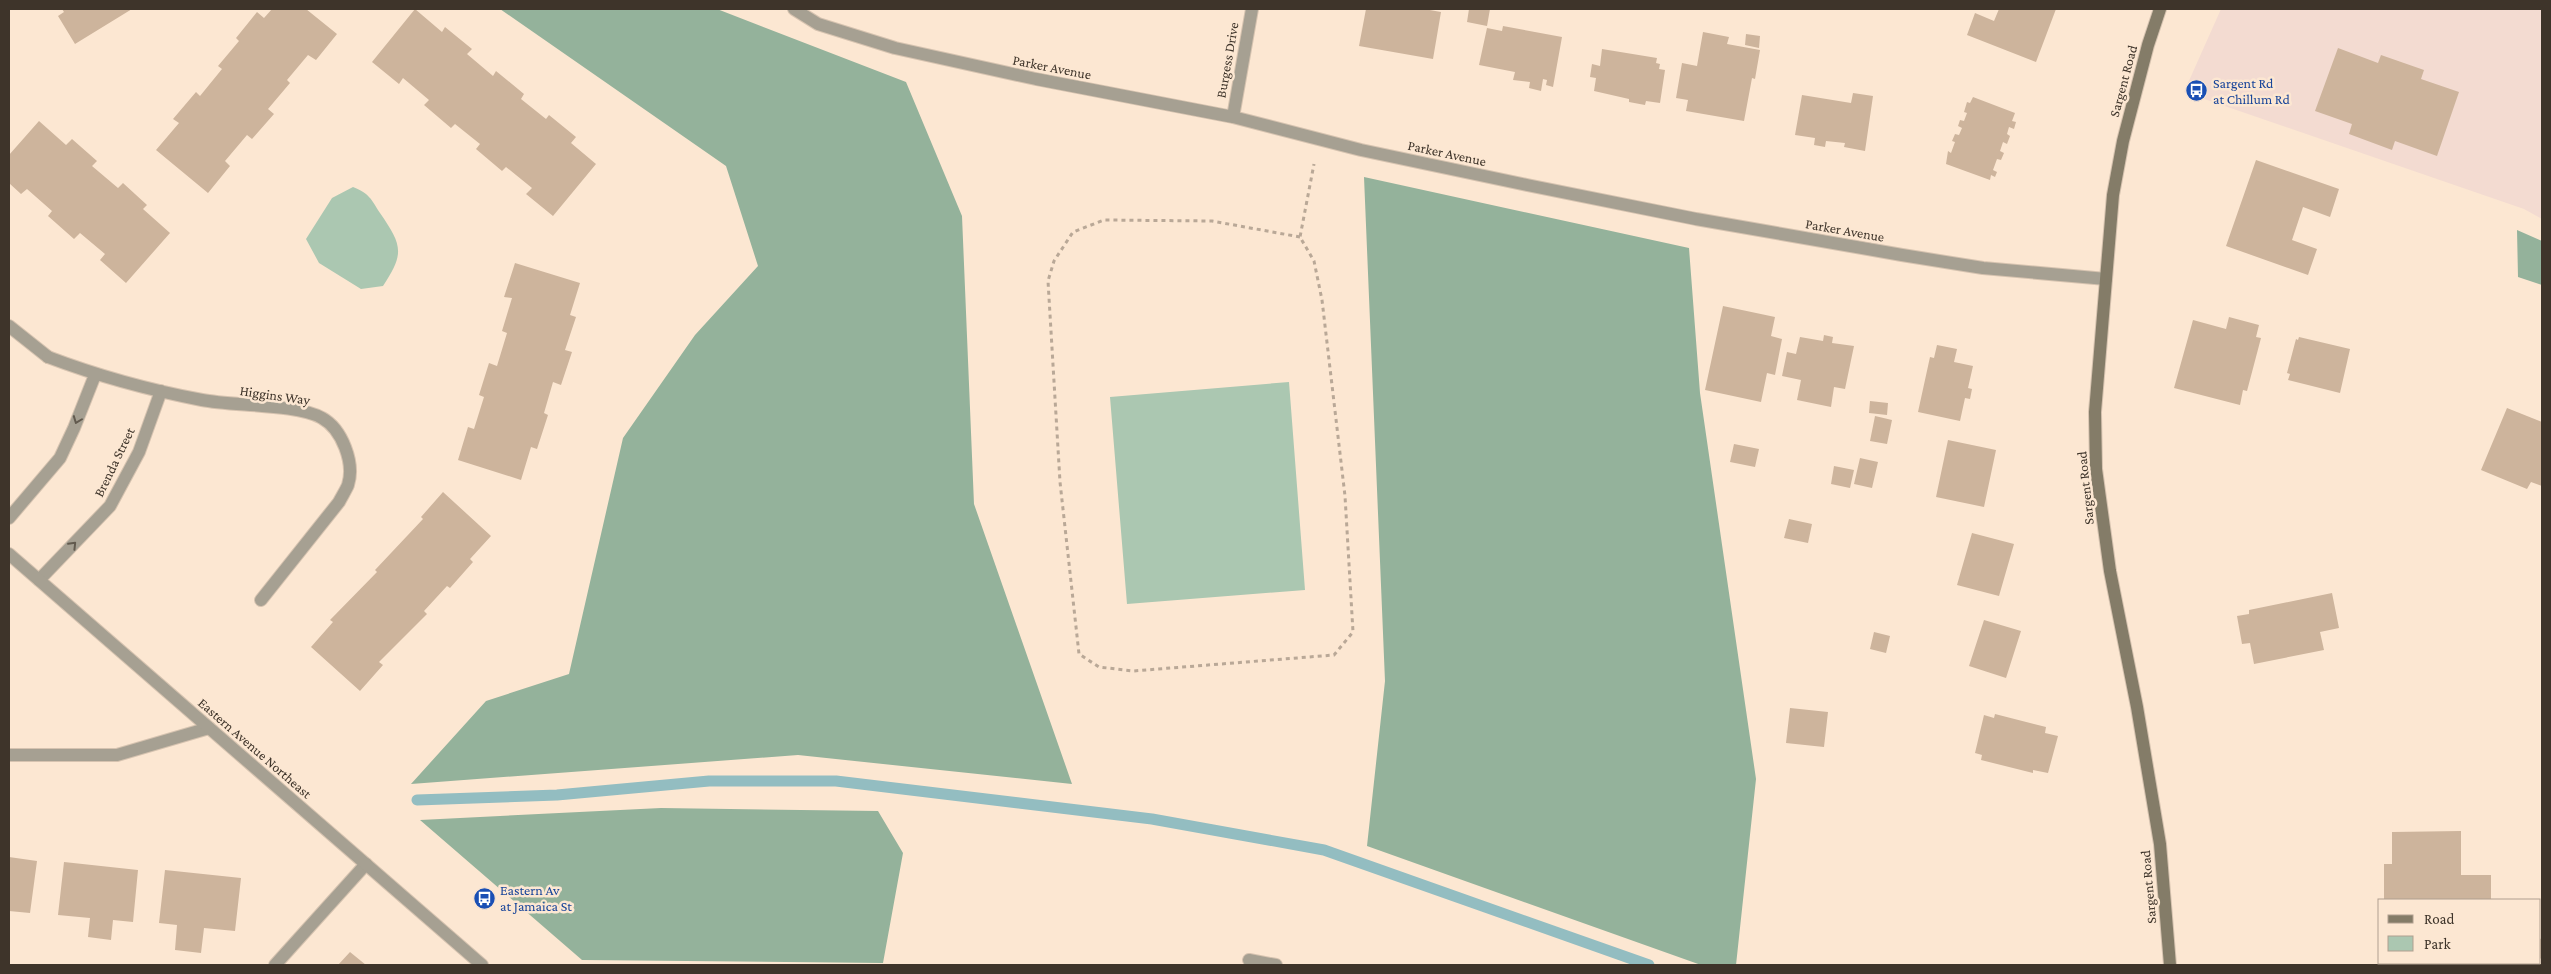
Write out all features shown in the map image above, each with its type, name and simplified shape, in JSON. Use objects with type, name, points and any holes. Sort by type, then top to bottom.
[{"type":"main road","name":"Sargent Road","points":[[2160,9],[2148,44],[2120,159],[2109,228],[2095,412],[2096,469],[2110,571],[2137,707],[2160,844],[2170,965]]},
{"type":"street","name":"Parker Avenue","points":[[794,9],[818,24],[895,48],[1036,80],[1233,117],[1318,139],[1508,181],[1716,222],[1983,268],[2106,279]]},
{"type":"street","name":"Burgess Drive","points":[[1233,117],[1252,9]]},
{"type":"street","name":"Higgins Way","points":[[9,326],[48,357],[95,375],[203,401],[299,411],[322,417],[334,427],[345,445],[349,464],[348,484],[339,502],[261,600]]},
{"type":"street","points":[[9,518],[60,458],[95,375]]},
{"type":"street","name":"Brenda Street","points":[[39,580],[110,506],[139,452],[161,391]]},
{"type":"street","name":"Eastern Avenue Northeast","points":[[9,554],[482,965]]},
{"type":"street","points":[[9,755],[117,755],[209,728]]},
{"type":"street","points":[[275,965],[366,864]]},
{"type":"street","points":[[1249,960],[1276,965]]},
{"type":"path","points":[[1300,237],[1212,221],[1104,220],[1073,232],[1054,261],[1048,281],[1060,482],[1078,654],[1099,667],[1133,670],[1334,655],[1352,632],[1345,496],[1325,320],[1314,261],[1300,237],[1318,139]]},
{"type":"shaded area","points":[[2221,9],[2542,9],[2542,219],[2524,209],[2184,92]]},
{"type":"green space","points":[[500,9],[717,9],[906,82],[962,216],[974,504],[1072,784],[798,755],[411,784],[486,701],[569,674],[623,438],[695,335],[758,266],[726,166]]},
{"type":"green space","points":[[1364,177],[1689,248],[1700,393],[1756,779],[1736,965],[1701,965],[1367,846],[1385,681]]},
{"type":"green space","points":[[353,187],[363,192],[372,200],[396,241],[398,257],[383,286],[361,289],[319,263],[306,239],[332,198]]},
{"type":"green space","points":[[2517,230],[2542,241],[2542,285],[2518,277]]},
{"type":"green space","points":[[1289,382],[1305,590],[1127,604],[1110,397]]},
{"type":"green space","points":[[661,808],[878,811],[903,853],[883,963],[582,960],[420,820]]},
{"type":"building","points":[[62,9],[132,9],[75,44],[58,16],[64,12]]},
{"type":"building","points":[[272,9],[306,9],[337,34],[316,60],[308,55],[287,80],[290,83],[268,109],[274,114],[252,139],[247,135],[225,161],[230,166],[208,193],[156,150],[179,123],[173,119],[196,92],[200,96],[222,69],[218,66],[239,41],[236,38],[257,12],[264,18]]},
{"type":"building","points":[[415,9],[442,32],[445,27],[472,49],[467,54],[493,76],[496,71],[524,94],[521,99],[546,119],[549,115],[576,137],[571,143],[596,164],[553,216],[526,194],[532,188],[506,167],[502,171],[476,149],[480,144],[455,124],[451,128],[424,105],[429,100],[403,78],[399,84],[372,62]]},
{"type":"building","points":[[1366,9],[1424,9],[1441,12],[1433,59],[1359,46]]},
{"type":"building","points":[[1469,9],[1490,9],[1487,26],[1467,22]]},
{"type":"building","points":[[1999,9],[2056,9],[2036,62],[1967,35],[1975,13],[1994,21]]},
{"type":"building","points":[[1503,26],[1562,37],[1553,87],[1546,85],[1547,80],[1543,79],[1541,91],[1529,88],[1530,82],[1513,80],[1515,72],[1479,65],[1487,28],[1502,31]]},
{"type":"building","points":[[1703,32],[1729,37],[1727,44],[1760,50],[1755,79],[1752,78],[1744,121],[1686,111],[1688,100],[1676,98],[1682,63],[1697,66]]},
{"type":"building","points":[[1746,34],[1760,36],[1759,48],[1745,45]]},
{"type":"building","points":[[2338,48],[2378,63],[2381,55],[2424,70],[2421,79],[2459,92],[2437,156],[2395,141],[2392,150],[2349,134],[2352,124],[2315,111]]},
{"type":"building","points":[[1602,49],[1657,58],[1656,63],[1660,64],[1659,69],[1665,70],[1660,103],[1646,101],[1645,105],[1629,102],[1629,99],[1594,91],[1596,78],[1590,77],[1592,64],[1600,66]]},
{"type":"building","points":[[1853,93],[1873,96],[1865,151],[1844,147],[1845,143],[1826,141],[1825,147],[1814,145],[1815,138],[1795,135],[1802,95],[1851,103]]},
{"type":"building","points":[[1973,97],[2015,113],[2012,121],[2016,122],[2014,129],[2009,127],[2007,134],[2010,136],[2007,144],[2003,142],[2000,151],[2004,153],[2001,160],[1997,159],[1993,170],[1997,172],[1995,177],[1991,175],[1990,180],[1946,164],[1948,151],[1951,153],[1955,142],[1952,141],[1955,134],[1959,135],[1962,128],[1958,126],[1960,120],[1964,121],[1967,113],[1964,112],[1967,102],[1970,103]]},
{"type":"building","points":[[39,121],[66,145],[72,139],[97,161],[92,166],[118,188],[123,183],[147,205],[143,209],[170,233],[126,283],[100,260],[105,254],[80,233],[74,239],[48,216],[52,211],[27,189],[21,194],[9,183],[9,155]]},
{"type":"building","points":[[2256,160],[2339,189],[2330,217],[2303,207],[2292,240],[2317,249],[2308,275],[2226,246]]},
{"type":"building","points":[[515,263],[580,283],[570,315],[576,317],[565,350],[572,352],[561,385],[553,382],[544,413],[548,415],[537,449],[531,447],[521,480],[458,460],[468,427],[474,429],[484,397],[479,395],[489,363],[497,366],[507,333],[502,331],[512,298],[504,297]]},
{"type":"building","points":[[1723,306],[1775,317],[1771,336],[1782,339],[1775,375],[1767,373],[1761,402],[1705,390]]},
{"type":"building","points":[[2229,317],[2259,325],[2256,337],[2261,338],[2247,391],[2243,390],[2240,405],[2174,388],[2193,320],[2226,329]]},
{"type":"building","points":[[1824,335],[1833,337],[1832,343],[1854,346],[1845,389],[1834,387],[1831,407],[1797,400],[1801,380],[1782,376],[1787,352],[1796,354],[1800,337],[1823,341]]},
{"type":"building","points":[[2299,337],[2350,349],[2340,393],[2288,380],[2290,374],[2287,373],[2296,339],[2298,340]]},
{"type":"building","points":[[1937,345],[1957,349],[1954,362],[1973,366],[1968,388],[1972,389],[1970,399],[1965,398],[1960,421],[1918,412],[1930,357],[1934,358]]},
{"type":"building","points":[[1870,401],[1888,403],[1887,415],[1869,413]]},
{"type":"building","points":[[2507,408],[2542,422],[2542,486],[2531,482],[2527,489],[2481,470]]},
{"type":"building","points":[[1875,416],[1892,420],[1887,444],[1870,441]]},
{"type":"building","points":[[1948,440],[1996,450],[1984,507],[1936,497]]},
{"type":"building","points":[[1734,444],[1759,449],[1755,467],[1730,462]]},
{"type":"building","points":[[1860,458],[1878,462],[1872,488],[1854,484]]},
{"type":"building","points":[[1834,466],[1854,470],[1850,488],[1831,484]]},
{"type":"building","points":[[443,492],[491,536],[470,559],[473,562],[450,588],[447,586],[424,611],[427,614],[379,662],[383,665],[360,691],[311,647],[333,622],[330,620],[377,572],[375,570],[423,519],[421,517]]},
{"type":"building","points":[[1789,519],[1812,524],[1808,543],[1784,538]]},
{"type":"building","points":[[1972,533],[2014,544],[1999,596],[1957,585]]},
{"type":"building","points":[[2332,593],[2339,628],[2320,632],[2324,650],[2254,664],[2250,643],[2242,644],[2237,616],[2249,614],[2249,610]]},
{"type":"building","points":[[1984,620],[2021,631],[2006,678],[1969,666]]},
{"type":"building","points":[[1874,632],[1890,636],[1886,653],[1870,649]]},
{"type":"building","points":[[1790,708],[1828,712],[1824,747],[1786,743]]},
{"type":"building","points":[[1995,714],[2046,727],[2045,733],[2058,736],[2048,773],[2033,770],[2033,773],[1981,760],[1982,755],[1975,753],[1984,715],[1994,718]]},
{"type":"building","points":[[2461,831],[2461,875],[2491,875],[2491,899],[2384,899],[2384,864],[2392,864],[2392,832]]},
{"type":"building","points":[[9,857],[37,861],[30,913],[9,911]]},
{"type":"building","points":[[64,862],[138,870],[133,922],[113,920],[111,940],[88,937],[90,918],[58,915]]},
{"type":"building","points":[[165,870],[241,878],[235,931],[204,928],[201,953],[175,950],[177,925],[159,923]]},
{"type":"building","points":[[2542,938],[2542,960],[2541,959]]},
{"type":"building","points":[[350,952],[366,965],[338,965]]},
{"type":"building","points":[[2392,964],[2454,964],[2454,965]]},
{"type":"waterway","points":[[417,800],[557,795],[709,781],[836,781],[1152,819],[1324,850],[1649,965]]},
{"type":"place","name":"Sargent Rd at Chillum Rd","points":[[2197,91]]},
{"type":"place","name":"Eastern Av at Jamaica St","points":[[484,898]]}]
